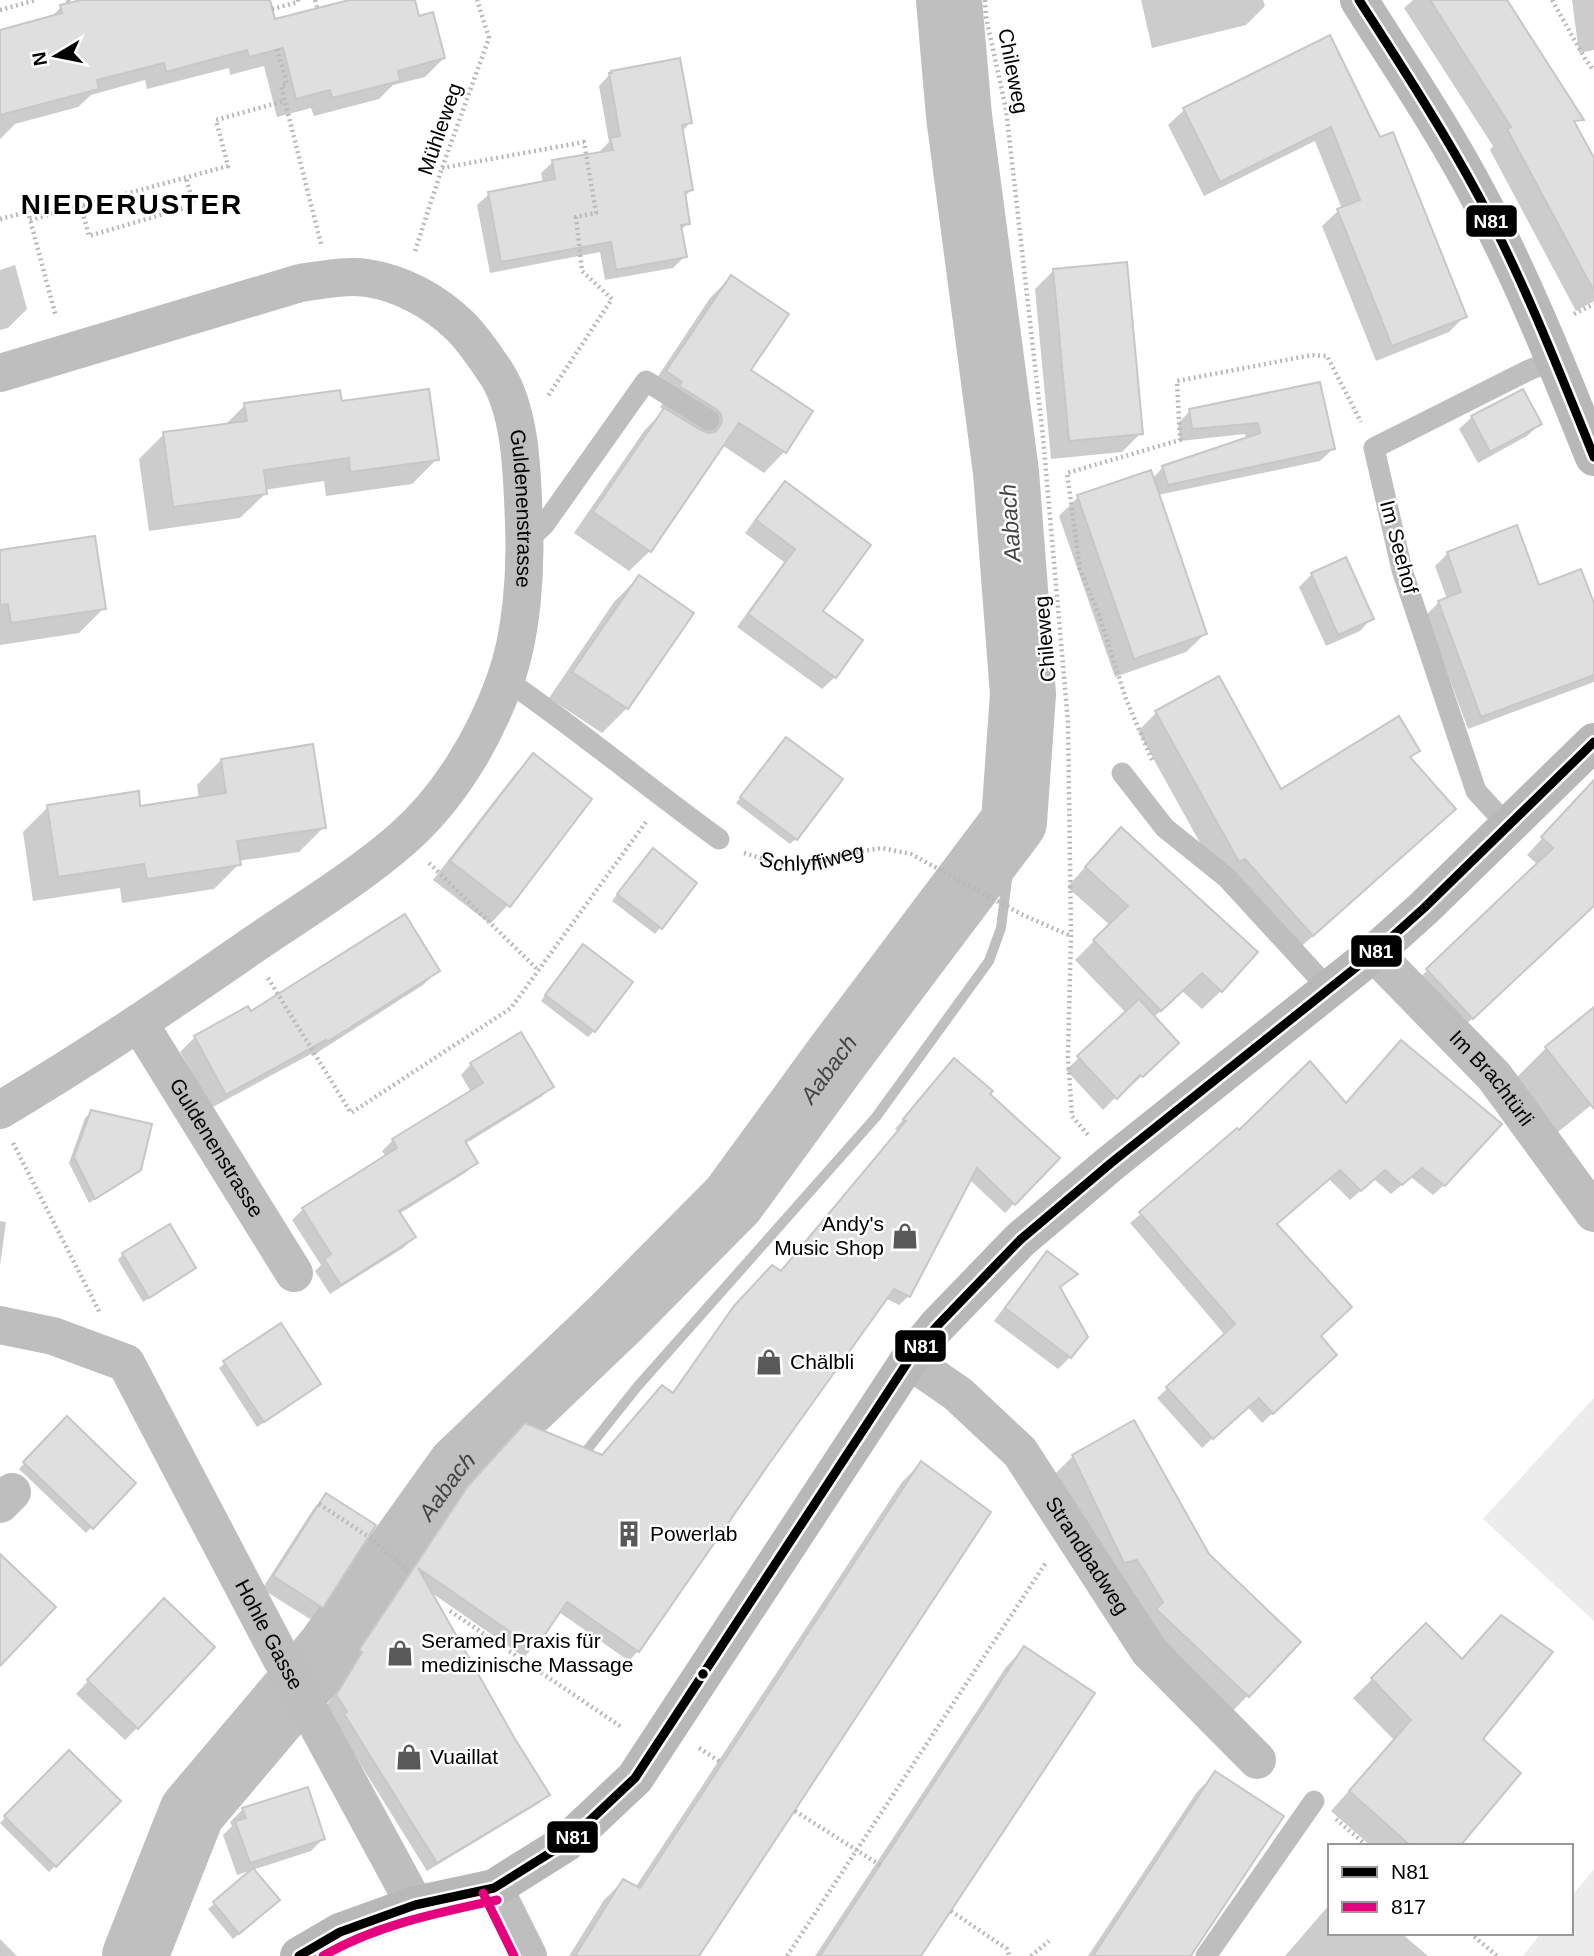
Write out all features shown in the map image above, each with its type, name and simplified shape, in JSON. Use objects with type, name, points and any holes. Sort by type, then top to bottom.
[{"type":"street","points":[[1359,0],[1427,105],[1512,261],[1594,457]]},
{"type":"street","name":"Guldenenstrasse","points":[[0,373],[300,284],[330,279],[365,278],[403,287],[458,324],[499,377],[512,413],[520,457],[525,543],[516,637],[505,680],[487,723],[462,769],[433,808],[403,838],[357,874],[67,1071],[6,1126]]},
{"type":"street","points":[[299,1956],[340,1932],[415,1905],[494,1888],[566,1843],[635,1778],[909,1360],[937,1326],[1020,1240],[1111,1163],[1374,953],[1424,908],[1594,742]]},
{"type":"street","name":"Im Brachtürli","points":[[1374,953],[1494,1076],[1594,1213]]},
{"type":"street","name":"Guldenenstrasse","points":[[139,1023],[294,1273]]},
{"type":"street","points":[[0,1325],[53,1336],[126,1363]]},
{"type":"street","name":"Strandbadweg","points":[[909,1360],[958,1394],[1020,1452],[1149,1651],[1257,1760]]},
{"type":"street","name":"Hohle Gasse","points":[[126,1363],[415,1905]]},
{"type":"street","points":[[494,1888],[528,1956]]},
{"type":"lane","points":[[1374,448],[1554,359]]},
{"type":"lane","points":[[525,543],[544,525],[646,381],[709,420]]},
{"type":"lane","name":"Im Seehof","points":[[1374,448],[1402,570],[1476,791],[1508,826]]},
{"type":"lane","points":[[505,680],[550,710],[663,799],[719,839]]},
{"type":"lane","points":[[1122,773],[1165,828],[1226,877],[1329,989]]},
{"type":"lane","points":[[1206,1956],[1314,1801]]},
{"type":"path","points":[[0,10],[36,0]]},
{"type":"path","points":[[272,9],[298,0]]},
{"type":"path","points":[[315,0],[317,8]]},
{"type":"path","name":"Mühleweg","points":[[413,256],[489,38],[477,0]]},
{"type":"path","name":"Chileweg","points":[[985,0],[986,17],[1006,109],[1043,437],[1068,722],[1071,936],[1068,1057],[1072,1116],[1088,1135]]},
{"type":"path","points":[[1552,0],[1594,71]]},
{"type":"path","points":[[277,49],[287,84],[281,86],[330,279]]},
{"type":"path","points":[[30,220],[228,166],[216,120],[285,101]]},
{"type":"path","points":[[442,168],[584,142],[596,213],[576,217],[582,271],[612,299],[544,402]]},
{"type":"path","points":[[80,206],[89,236],[194,205],[186,178]]},
{"type":"path","points":[[0,219],[28,212],[65,352]]},
{"type":"path","points":[[1156,770],[1126,699],[1099,615],[1080,569],[1067,473],[1180,440],[1177,381],[1312,355],[1327,356],[1374,448]]},
{"type":"path","points":[[267,976],[351,1113],[511,1008],[663,799]]},
{"type":"path","name":"Schlyffiweg","points":[[719,839],[743,853],[780,864],[818,863],[850,853],[882,848],[911,854],[1023,915],[1071,936]]},
{"type":"path","points":[[428,862],[539,971]]},
{"type":"path","points":[[6,1126],[126,1363]]},
{"type":"path","points":[[319,1504],[372,1539],[410,1573]]},
{"type":"path","points":[[788,1956],[1055,1549],[1076,1536]]},
{"type":"path","points":[[450,1611],[629,1732]]},
{"type":"path","points":[[692,1743],[722,1763]]},
{"type":"path","points":[[794,1811],[880,1865]]},
{"type":"path","points":[[951,1911],[1007,1949],[1009,1956]]},
{"type":"path","points":[[1473,1935],[1497,1956]]},
{"type":"path","points":[[1031,1956],[1049,1941]]},
{"type":"shaded area","points":[[1594,1398],[1594,1621],[1483,1519]]},
{"type":"shaded area","points":[[1594,1869],[1594,1956],[1523,1956],[1539,1935],[1573,1935],[1573,1895]]},
{"type":"building","points":[[81,0],[270,0],[275,19],[349,0],[415,0],[419,16],[433,12],[445,58],[398,71],[400,81],[332,98],[330,90],[296,99],[283,48],[249,57],[247,50],[166,72],[164,63],[97,80],[99,89],[0,115],[0,30],[62,13],[60,5]]},
{"type":"building","points":[[1430,0],[1507,0],[1584,120],[1574,121],[1594,158],[1594,291],[1507,129],[1511,127]]},
{"type":"building","points":[[1330,35],[1380,137],[1393,132],[1467,317],[1392,346],[1337,209],[1360,200],[1331,127],[1220,182],[1183,108]]},
{"type":"building","points":[[680,58],[692,123],[682,125],[693,190],[685,192],[690,224],[681,225],[687,257],[616,270],[611,242],[501,262],[488,192],[555,179],[552,160],[613,150],[610,138],[620,136],[609,73]]},
{"type":"building","points":[[1127,262],[1143,434],[1069,441],[1053,269]]},
{"type":"building","points":[[731,275],[789,314],[751,370],[813,411],[786,453],[739,423],[651,552],[593,512],[664,408],[709,433],[715,432],[720,426],[721,414],[679,386],[682,382],[666,371]]},
{"type":"building","points":[[1320,382],[1335,449],[1168,485],[1162,466],[1260,433],[1258,423],[1192,429],[1189,409]]},
{"type":"building","points":[[429,389],[439,460],[350,472],[349,458],[264,470],[267,494],[173,507],[163,432],[247,421],[244,403],[340,390],[342,401]]},
{"type":"building","points":[[1523,389],[1542,424],[1490,452],[1471,416]]},
{"type":"building","points":[[1151,470],[1207,634],[1134,659],[1077,495]]},
{"type":"building","points":[[785,481],[871,545],[823,611],[863,640],[836,678],[748,614],[795,549],[756,520]]},
{"type":"building","points":[[1517,525],[1539,585],[1581,569],[1594,603],[1594,675],[1481,717],[1438,601],[1461,592],[1447,552]]},
{"type":"building","points":[[95,536],[106,609],[11,623],[8,604],[0,605],[0,550]]},
{"type":"building","points":[[1346,557],[1374,619],[1338,635],[1311,573]]},
{"type":"building","points":[[639,575],[694,613],[628,709],[572,672]]},
{"type":"building","points":[[1219,676],[1281,789],[1399,716],[1420,751],[1410,757],[1456,809],[1313,936],[1245,859],[1239,862],[1155,711]]},
{"type":"building","points":[[786,737],[843,779],[797,840],[740,797]]},
{"type":"building","points":[[313,744],[326,828],[237,841],[241,865],[147,879],[144,864],[58,877],[47,805],[139,791],[140,806],[226,793],[221,759]]},
{"type":"building","points":[[533,753],[592,799],[510,907],[450,861]]},
{"type":"building","points":[[1594,780],[1594,906],[1473,1019],[1426,969],[1553,848],[1541,837]]},
{"type":"building","points":[[1121,827],[1258,952],[1222,992],[1202,973],[1161,1011],[1093,940],[1128,906],[1085,867]]},
{"type":"building","points":[[653,848],[697,883],[662,929],[617,894]]},
{"type":"building","points":[[405,914],[440,971],[327,1042],[326,1040],[226,1095],[194,1036],[248,1006],[251,1011]]},
{"type":"building","points":[[583,944],[633,982],[595,1032],[545,995]]},
{"type":"building","points":[[1139,999],[1179,1043],[1143,1077],[1140,1075],[1117,1099],[1077,1056]]},
{"type":"building","points":[[1594,1007],[1594,1109],[1545,1047]]},
{"type":"building","points":[[521,1032],[554,1087],[465,1141],[478,1163],[399,1211],[416,1237],[341,1285],[324,1259],[331,1254],[302,1208],[397,1148],[392,1139],[483,1083],[470,1063]]},
{"type":"building","points":[[1401,1040],[1502,1124],[1445,1186],[1422,1168],[1402,1185],[1385,1170],[1361,1191],[1340,1170],[1277,1224],[1352,1307],[1321,1336],[1337,1355],[1273,1414],[1259,1398],[1213,1439],[1166,1387],[1235,1324],[1139,1212],[1237,1128],[1239,1130],[1310,1061],[1346,1103]]},
{"type":"building","points":[[954,1058],[993,1091],[990,1094],[1060,1158],[1015,1205],[977,1168],[910,1297],[894,1289],[639,1652],[567,1602],[535,1649],[418,1568],[515,1739],[550,1795],[437,1863],[344,1714],[347,1712],[336,1695],[362,1652],[359,1650],[468,1486],[525,1423],[602,1455],[662,1385],[673,1393],[734,1306],[772,1265],[781,1271],[906,1121],[903,1119]]},
{"type":"building","points":[[91,1110],[152,1124],[141,1170],[95,1199],[74,1157]]},
{"type":"building","points":[[170,1224],[196,1268],[149,1298],[122,1253]]},
{"type":"building","points":[[1047,1251],[1078,1274],[1060,1287],[1088,1337],[1071,1358],[1005,1308]]},
{"type":"building","points":[[281,1323],[321,1384],[264,1422],[223,1361]]},
{"type":"building","points":[[67,1416],[136,1483],[93,1529],[23,1462]]},
{"type":"building","points":[[1134,1420],[1209,1554],[1301,1642],[1249,1697],[1156,1609],[1163,1602],[1137,1560],[1124,1563],[1072,1455]]},
{"type":"building","points":[[921,1461],[991,1512],[699,1956],[575,1956],[623,1879],[640,1888]]},
{"type":"building","points":[[326,1493],[376,1525],[323,1608],[273,1576]]},
{"type":"building","points":[[0,1554],[56,1607],[0,1666]]},
{"type":"building","points":[[164,1598],[215,1647],[138,1729],[87,1680]]},
{"type":"building","points":[[1501,1615],[1553,1652],[1483,1739],[1521,1773],[1462,1844],[1409,1844],[1349,1791],[1411,1720],[1371,1678],[1426,1623],[1462,1659]]},
{"type":"building","points":[[1024,1646],[1095,1693],[921,1956],[820,1956]]},
{"type":"building","points":[[69,1750],[121,1801],[56,1867],[4,1816]]},
{"type":"building","points":[[1215,1771],[1284,1816],[1191,1956],[1093,1956]]},
{"type":"building","points":[[308,1787],[325,1839],[250,1863],[235,1821],[246,1818],[242,1808]]},
{"type":"building","points":[[253,1868],[280,1900],[239,1934],[213,1902]]},
{"type":"waterway","name":"Aabach","points":[[135,1956],[192,1812],[329,1650],[460,1467],[616,1318],[733,1200],[1014,822],[1023,694],[1006,472],[959,116],[949,0]]},
{"type":"waterway","points":[[579,1460],[637,1387],[876,1117],[989,961],[1001,928],[1014,822]]},
{"type":"waterway","points":[[263,1729],[302,1713]]},
{"type":"transit line","name":"N81","points":[[1359,0],[1435,121],[1494,227],[1539,324],[1594,457]]},
{"type":"transit line","name":"N81","points":[[299,1956],[340,1932],[415,1905],[494,1888],[566,1843],[635,1778],[909,1360],[937,1326],[1020,1240],[1111,1163],[1374,953],[1424,908],[1594,742]]},
{"type":"transit line","name":"817","points":[[483,1893],[514,1956]]},
{"type":"transit line","name":"817","points":[[323,1956],[386,1928],[497,1900]]},
{"type":"place","name":"Andy's Music Shop","points":[[905,1236]]},
{"type":"place","name":"Chälbli","points":[[769,1362]]},
{"type":"place","name":"Powerlab","points":[[629,1534]]},
{"type":"place","name":"Seramed Praxis für medizinische Massage","points":[[400,1653]]},
{"type":"place","name":"Vuaillat","points":[[409,1757]]},
{"type":"district","name":"NIEDERUSTER","points":[[132,204]]}]
